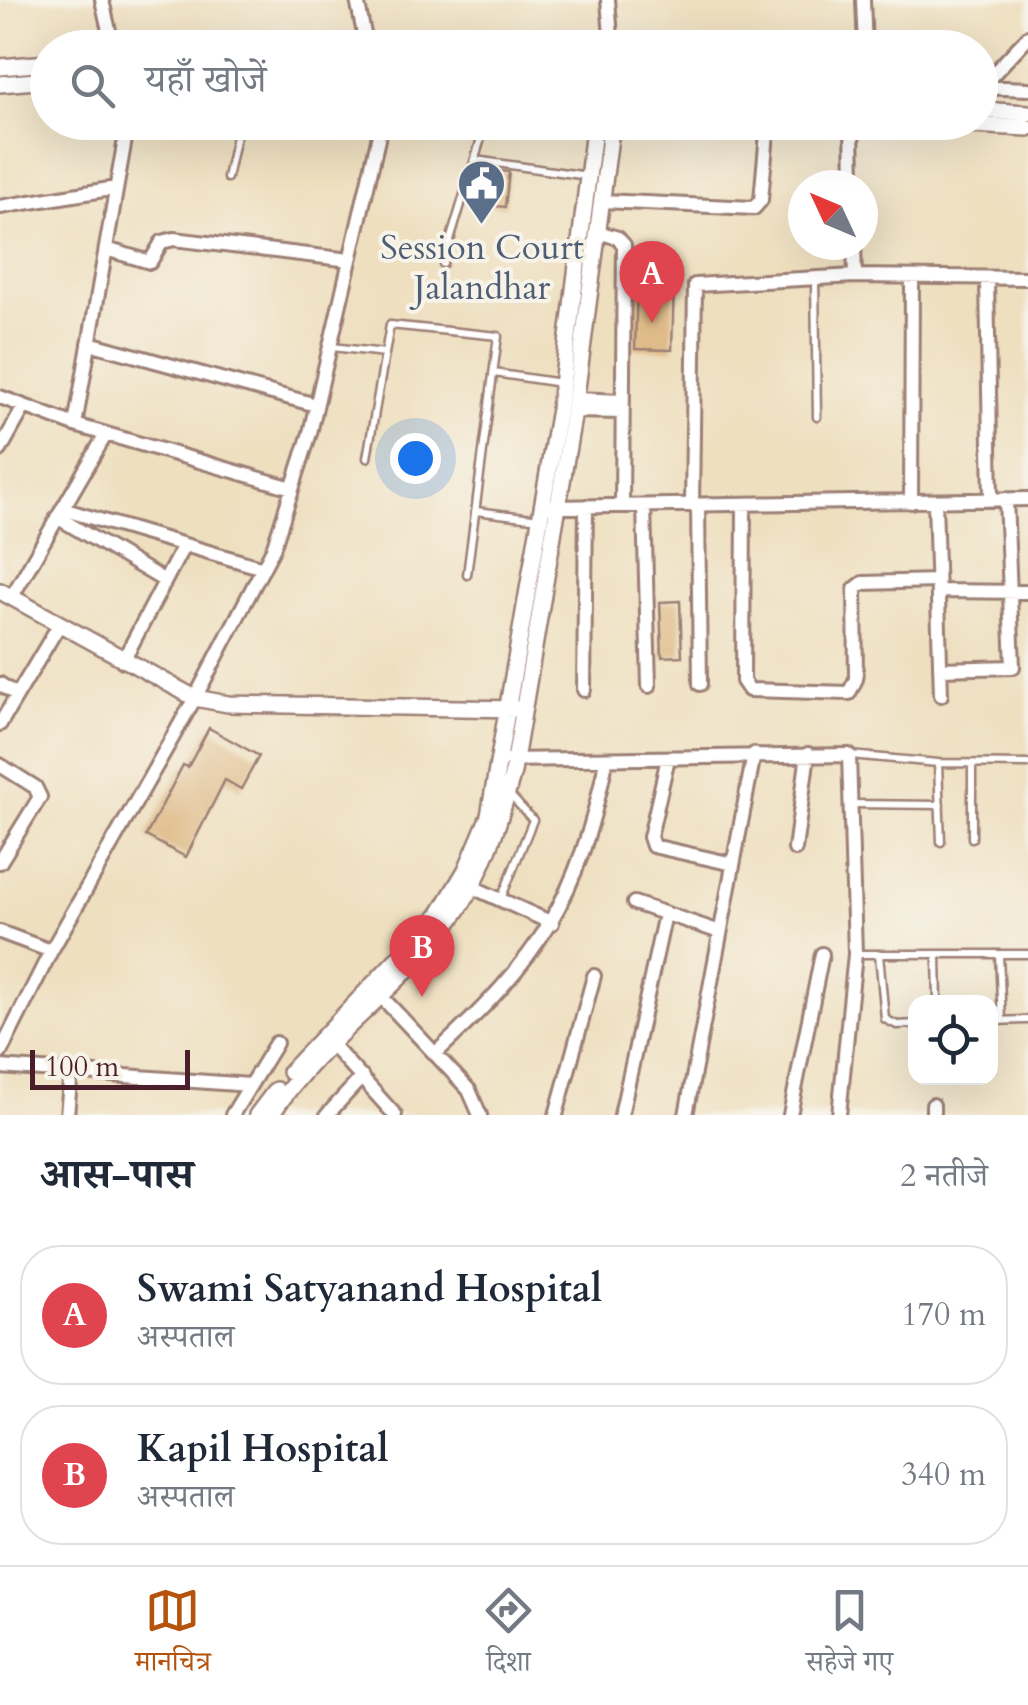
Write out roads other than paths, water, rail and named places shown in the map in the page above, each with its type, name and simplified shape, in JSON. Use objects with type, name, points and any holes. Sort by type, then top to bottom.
[{"type":"street","points":[[102,0],[110,30]]},
{"type":"street","points":[[357,0],[363,30]]},
{"type":"street","points":[[608,0],[610,30]]},
{"type":"street","points":[[864,0],[865,30]]},
{"type":"street","points":[[998,69],[1028,38]]},
{"type":"street","points":[[0,67],[30,64]]},
{"type":"street","points":[[0,84],[30,82]]},
{"type":"street","points":[[998,88],[1028,89]]},
{"type":"street","points":[[998,111],[1028,113]]},
{"type":"street","points":[[998,126],[1028,128]]},
{"type":"street","points":[[75,425],[125,140]]},
{"type":"street","points":[[0,1053],[51,950],[195,698],[263,568],[316,405],[378,140]]},
{"type":"street","points":[[548,511],[575,405],[594,140]]},
{"type":"street","points":[[271,1115],[439,915],[466,870],[490,816],[508,760],[548,511],[563,383],[583,283],[598,232],[610,140]]},
{"type":"street","points":[[602,201],[754,208],[761,200],[766,140]]},
{"type":"street","points":[[852,140],[853,170]]},
{"type":"street","points":[[0,206],[116,188]]},
{"type":"street","points":[[598,232],[618,238],[624,246],[622,506]]},
{"type":"street","points":[[106,249],[150,262],[162,242],[174,239],[350,260]]},
{"type":"street","points":[[854,260],[855,276]]},
{"type":"street","points":[[700,684],[693,288],[700,283],[855,276],[1028,278]]},
{"type":"street","points":[[910,502],[912,278]]},
{"type":"street","points":[[940,669],[1012,667],[987,280]]},
{"type":"street","points":[[90,343],[316,405]]},
{"type":"street","points":[[0,397],[75,425],[292,488]]},
{"type":"street","points":[[575,405],[622,407]]},
{"type":"street","points":[[0,450],[24,407]]},
{"type":"street","points":[[106,434],[6,594],[123,662],[195,698],[228,704],[517,709]]},
{"type":"street","points":[[548,511],[586,506],[1028,499]]},
{"type":"street","points":[[935,501],[941,695]]},
{"type":"street","points":[[744,505],[743,681],[749,690],[848,693],[856,679],[856,589],[864,584],[1028,592]]},
{"type":"street","points":[[584,690],[586,506]]},
{"type":"street","points":[[644,506],[649,686]]},
{"type":"street","points":[[60,513],[263,568]]},
{"type":"street","points":[[60,513],[165,581]]},
{"type":"street","points":[[123,662],[184,545]]},
{"type":"street","points":[[0,724],[59,625]]},
{"type":"street","points":[[0,684],[18,695]]},
{"type":"street","points":[[686,1115],[754,754]]},
{"type":"street","points":[[795,848],[808,754]]},
{"type":"street","points":[[508,760],[849,755],[855,954],[839,1115]]},
{"type":"street","points":[[668,758],[650,836],[653,846],[732,864]]},
{"type":"street","points":[[258,1115],[307,1052],[449,923],[501,820],[508,792],[508,760]]},
{"type":"street","points":[[436,1053],[503,990],[552,924],[590,830],[606,761]]},
{"type":"street","points":[[0,766],[35,787],[40,796],[0,862]]},
{"type":"street","points":[[470,886],[552,924]]},
{"type":"street","points":[[634,904],[720,932]]},
{"type":"street","points":[[621,1115],[666,914]]},
{"type":"street","points":[[0,932],[51,950]]},
{"type":"street","points":[[790,1115],[822,954]]},
{"type":"street","points":[[556,1115],[594,976]]},
{"type":"street","points":[[377,992],[469,1090],[480,1115]]},
{"type":"street","points":[[232,1115],[276,1043]]},
{"type":"street","points":[[331,1044],[395,1115]]},
{"type":"street","points":[[0,1067],[250,1085]]},
{"type":"street","points":[[67,1115],[71,1071]]},
{"type":"street","points":[[327,1115],[362,1077]]},
{"type":"lane","points":[[227,178],[235,140]]},
{"type":"lane","points":[[444,264],[481,140]]},
{"type":"lane","points":[[475,160],[590,176]]},
{"type":"lane","points":[[816,278],[817,417]]},
{"type":"lane","points":[[367,458],[390,326],[498,336],[467,574]]},
{"type":"lane","points":[[330,347],[385,352]]},
{"type":"lane","points":[[494,373],[563,383]]},
{"type":"lane","points":[[476,511],[548,511]]},
{"type":"lane","points":[[849,755],[938,764],[1028,764]]},
{"type":"lane","points":[[938,764],[941,842]]},
{"type":"lane","points":[[972,764],[972,838]]},
{"type":"lane","points":[[500,900],[533,820],[508,792]]},
{"type":"lane","points":[[849,804],[940,805]]},
{"type":"lane","points":[[855,954],[1028,954]]},
{"type":"lane","points":[[879,954],[886,1019],[897,1025],[908,1024]]},
{"type":"lane","points":[[937,954],[938,995]]},
{"type":"lane","points":[[998,955],[1002,1021]]},
{"type":"lane","points":[[998,1021],[1028,1020]]},
{"type":"place","name":"Session Court Jalandhar","points":[[482,226]]},
{"type":"place","name":"Swami Satyanand Hospital","points":[[652,323]]},
{"type":"place","name":"Kapil Hospital","points":[[422,997]]}]
